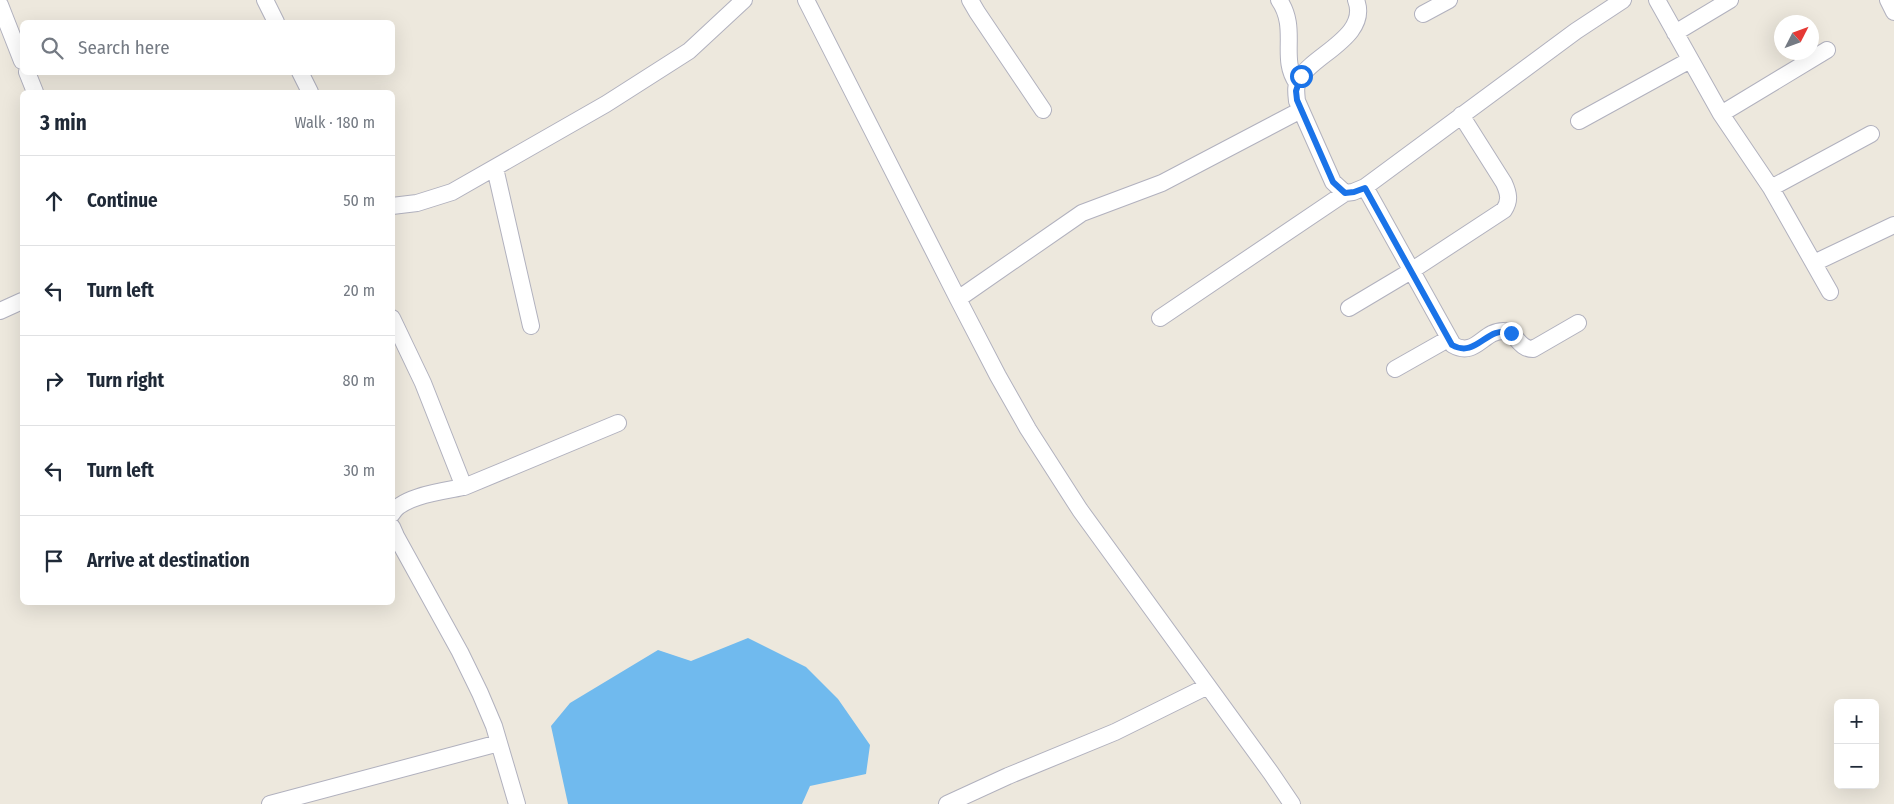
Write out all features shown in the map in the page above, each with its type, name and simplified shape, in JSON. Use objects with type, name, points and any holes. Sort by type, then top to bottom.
[{"type":"street","points":[[265,0],[275,20]]},
{"type":"street","points":[[395,206],[417,203],[452,192],[606,104],[689,52],[744,0]]},
{"type":"street","points":[[806,0],[998,376],[1057,476],[1292,804]]},
{"type":"street","points":[[970,0],[1043,110]]},
{"type":"street","points":[[1279,0],[1288,16],[1290,68],[1297,83]]},
{"type":"street","points":[[1345,193],[1333,182],[1301,110],[1296,91],[1297,83],[1301,76],[1334,48],[1354,25],[1358,14],[1356,0]]},
{"type":"street","points":[[1423,14],[1448,0]]},
{"type":"street","points":[[1160,318],[1345,193],[1365,188],[1576,31],[1623,0]]},
{"type":"street","points":[[1657,0],[1721,114],[1771,188],[1830,292]]},
{"type":"street","points":[[1675,33],[1730,0]]},
{"type":"street","points":[[1888,0],[1894,12]]},
{"type":"street","points":[[0,5],[20,56]]},
{"type":"street","points":[[1721,114],[1827,50]]},
{"type":"street","points":[[1579,121],[1690,60]]},
{"type":"street","points":[[28,75],[34,90]]},
{"type":"street","points":[[302,75],[309,90]]},
{"type":"street","points":[[958,299],[1082,213],[1162,183],[1301,110]]},
{"type":"street","points":[[1349,308],[1411,272],[1504,210],[1508,204],[1508,193],[1504,183],[1461,115]]},
{"type":"street","points":[[1771,188],[1870,134]]},
{"type":"street","points":[[495,168],[532,326]]},
{"type":"street","points":[[1365,188],[1452,345],[1460,350],[1468,349],[1494,333],[1503,331],[1511,333],[1520,345],[1527,349],[1533,349],[1578,323]]},
{"type":"street","points":[[1814,263],[1894,226]]},
{"type":"street","points":[[0,311],[20,302]]},
{"type":"street","points":[[395,324],[423,383],[464,487]]},
{"type":"street","points":[[1395,369],[1448,339]]},
{"type":"street","points":[[395,511],[401,504],[464,487],[618,423]]},
{"type":"street","points":[[395,534],[460,652],[480,693],[499,743],[517,804]]},
{"type":"street","points":[[947,804],[999,780],[1115,732],[1208,686]]},
{"type":"street","points":[[270,804],[499,743]]},
{"type":"water","points":[[748,638],[806,667],[838,699],[870,745],[866,774],[810,786],[802,804],[568,804],[551,726],[570,703],[658,650],[691,661]]},
{"type":"route","points":[[1301,76],[1297,83],[1297,100],[1333,182],[1345,193],[1365,188],[1452,345],[1460,350],[1468,349],[1494,333],[1503,331],[1511,333]]}]
